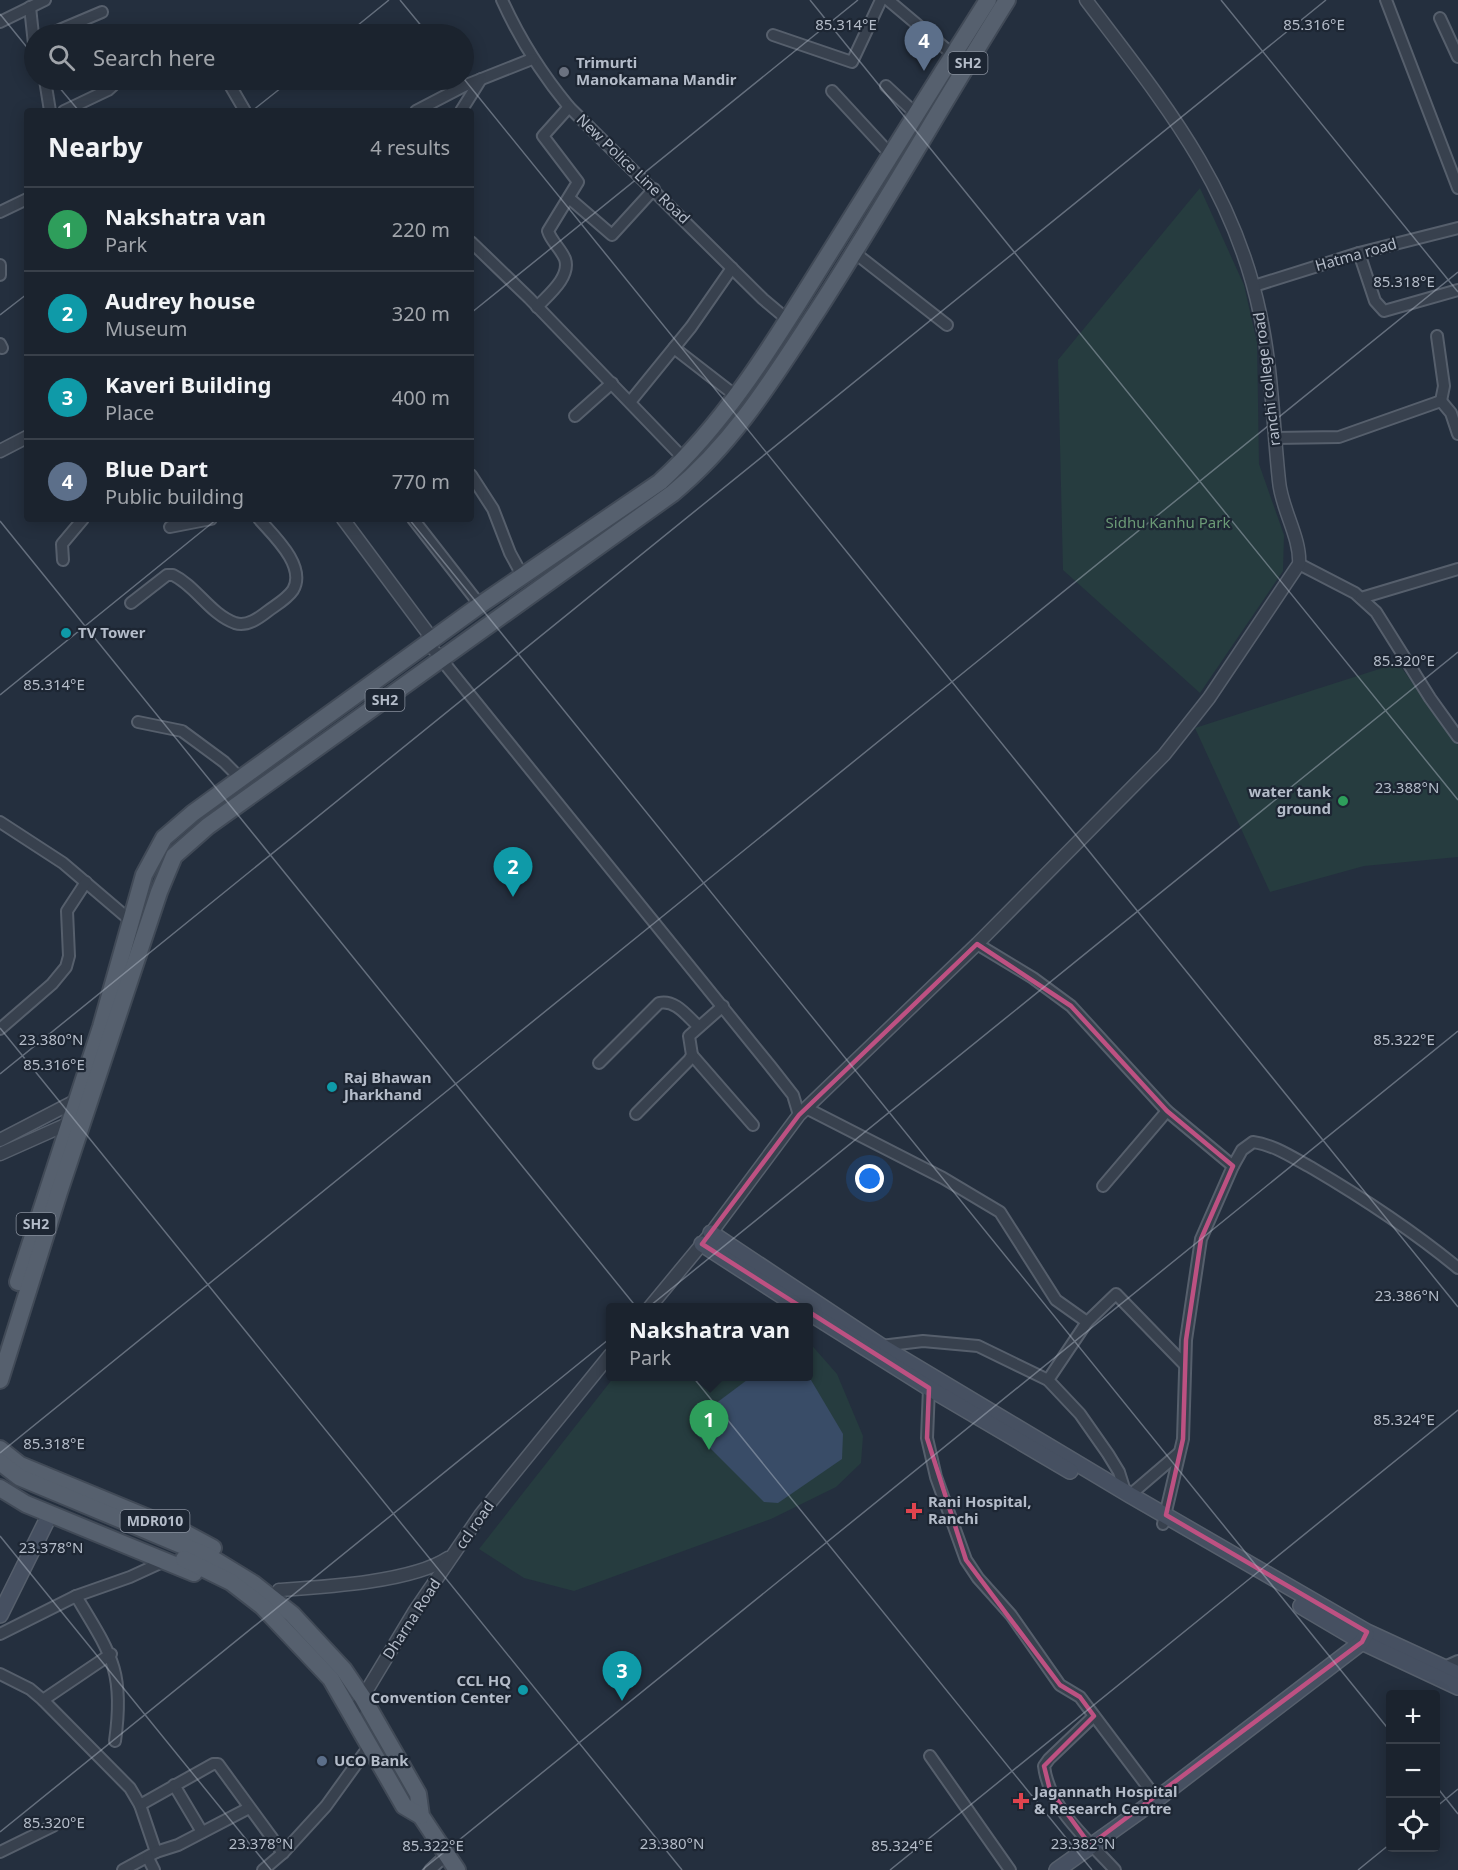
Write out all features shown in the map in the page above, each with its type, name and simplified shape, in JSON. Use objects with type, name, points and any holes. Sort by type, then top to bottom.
[{"type":"main road","name":"SH2","points":[[0,1380],[84,1116],[159,892],[174,856],[208,826],[638,519],[699,470],[738,429],[855,253],[960,60],[988,0]]},
{"type":"main road","name":"SH2","points":[[0,1347],[68,1124],[101,1027],[144,875],[164,838],[480,605],[660,483],[685,460],[736,396],[788,320],[916,114],[1007,0]]},
{"type":"main road","points":[[707,1239],[794,1303]]},
{"type":"main road","points":[[707,1239],[810,1303]]},
{"type":"main road","points":[[813,1305],[880,1346],[932,1384],[1128,1493],[1164,1520]]},
{"type":"main road","points":[[813,1315],[1365,1637],[1436,1671],[1458,1687]]},
{"type":"main road","name":"MDR010","points":[[0,1449],[20,1464],[187,1534],[252,1569],[288,1598],[287,1619],[263,1622],[222,1589],[167,1560],[50,1514],[0,1488]]},
{"type":"main road","points":[[0,1462],[19,1477],[254,1584],[287,1619],[344,1670],[363,1698],[418,1794],[421,1816],[457,1870]]},
{"type":"main road","points":[[0,1475],[24,1490],[207,1563]]},
{"type":"main road","points":[[0,1615],[50,1514]]},
{"type":"main road","points":[[287,1619],[331,1679],[404,1806],[421,1816]]},
{"type":"main road","points":[[1057,1870],[1156,1799],[1365,1637]]},
{"type":"main road","points":[[1436,1671],[1458,1674]]},
{"type":"street","points":[[0,22],[45,0]]},
{"type":"street","name":"New Police Line Road","points":[[502,0],[532,59],[569,107],[788,320]]},
{"type":"street","points":[[773,35],[852,63],[881,0]]},
{"type":"street","points":[[888,0],[960,60]]},
{"type":"street","name":"ranchi college road","points":[[1086,0],[1164,103],[1198,153],[1234,223],[1254,286],[1266,345],[1280,495],[1297,548],[1299,564]]},
{"type":"street","points":[[1386,0],[1458,189]]},
{"type":"street","points":[[30,7],[32,24]]},
{"type":"street","points":[[74,24],[102,12]]},
{"type":"street","points":[[1440,18],[1458,57]]},
{"type":"street","points":[[474,82],[532,59]]},
{"type":"street","points":[[463,108],[481,79]]},
{"type":"street","points":[[886,86],[916,114]]},
{"type":"street","points":[[47,90],[50,108]]},
{"type":"street","points":[[70,108],[108,90]]},
{"type":"street","points":[[233,90],[243,108]]},
{"type":"street","points":[[422,108],[459,90]]},
{"type":"street","points":[[832,91],[891,155]]},
{"type":"street","points":[[537,307],[556,287],[566,268],[566,261],[548,231],[578,182],[543,136],[569,107]]},
{"type":"street","points":[[569,198],[612,235],[654,189]]},
{"type":"street","points":[[0,212],[24,201]]},
{"type":"street","name":"Hatma road","points":[[1254,286],[1359,253],[1458,228]]},
{"type":"street","points":[[474,245],[612,383],[685,460]]},
{"type":"street","points":[[855,253],[947,326]]},
{"type":"street","points":[[1359,253],[1375,301],[1384,311],[1458,290]]},
{"type":"street","points":[[0,265],[0,275]]},
{"type":"street","points":[[630,402],[674,348],[732,268]]},
{"type":"street","points":[[1437,336],[1444,386],[1441,401]]},
{"type":"street","points":[[674,348],[736,396]]},
{"type":"street","points":[[575,416],[612,383]]},
{"type":"street","points":[[1275,438],[1339,437],[1441,401]]},
{"type":"street","points":[[1441,401],[1455,412],[1458,434]]},
{"type":"street","points":[[0,452],[24,439]]},
{"type":"street","points":[[474,480],[493,509],[510,553],[522,575]]},
{"type":"street","points":[[63,560],[63,544],[81,522]]},
{"type":"street","points":[[170,527],[196,522]]},
{"type":"street","points":[[131,603],[167,575],[173,575],[231,621],[244,624],[262,616],[290,593],[295,582],[287,553],[261,522]]},
{"type":"street","points":[[345,522],[441,659],[723,1006],[793,1095],[802,1111],[943,1178],[1000,1212],[1056,1300],[1087,1322]]},
{"type":"street","points":[[415,522],[480,605]]},
{"type":"street","points":[[654,1303],[707,1239],[802,1111],[977,944],[1164,755],[1209,698],[1299,564],[1361,598],[1376,612],[1430,698],[1458,737]]},
{"type":"street","points":[[1361,598],[1458,569]]},
{"type":"street","points":[[138,722],[182,731],[224,762],[241,779]]},
{"type":"street","points":[[0,822],[47,851],[131,921]]},
{"type":"street","points":[[0,1029],[52,984],[66,967],[69,956],[67,911],[86,882]]},
{"type":"street","points":[[977,944],[1033,978],[1071,1006],[1167,1111],[1233,1166]]},
{"type":"street","points":[[599,1063],[660,1003],[666,1001],[674,1004],[698,1026]]},
{"type":"street","points":[[723,1006],[689,1036],[692,1055],[753,1125]]},
{"type":"street","points":[[636,1114],[692,1055]]},
{"type":"street","points":[[0,1140],[92,1092]]},
{"type":"street","points":[[1103,1186],[1167,1111]]},
{"type":"street","points":[[0,1154],[84,1116]]},
{"type":"street","points":[[1164,1520],[1183,1439],[1186,1340],[1201,1239],[1242,1150],[1253,1142],[1268,1144],[1329,1178],[1424,1240],[1458,1268]]},
{"type":"street","points":[[1048,1380],[1087,1322],[1116,1294],[1185,1365]]},
{"type":"street","points":[[880,1346],[922,1341],[978,1346],[1048,1380],[1080,1414],[1119,1472],[1128,1493],[1180,1452]]},
{"type":"street","name":"ccl road","points":[[279,1590],[412,1575],[436,1566],[454,1554],[481,1514],[606,1360]]},
{"type":"street","points":[[932,1384],[927,1438],[936,1477],[966,1560],[978,1578],[1011,1615],[1060,1685],[1080,1697],[1156,1799]]},
{"type":"street","name":"Dharna Road","points":[[352,1714],[414,1612],[454,1554]]},
{"type":"street","points":[[0,1634],[76,1596],[130,1577],[167,1560]]},
{"type":"street","points":[[76,1596],[111,1654],[116,1673],[118,1714],[115,1741]]},
{"type":"street","points":[[44,1700],[111,1654]]},
{"type":"street","points":[[1436,1671],[1458,1661]]},
{"type":"street","points":[[0,1674],[30,1689],[44,1700],[126,1784],[140,1805],[154,1870]]},
{"type":"street","points":[[1094,1716],[1044,1766],[1050,1790],[1090,1845],[1115,1870]]},
{"type":"street","points":[[263,1870],[283,1853],[326,1806],[370,1745]]},
{"type":"street","points":[[930,1756],[1010,1870]]},
{"type":"street","points":[[140,1805],[213,1764],[218,1764],[283,1853]]},
{"type":"street","points":[[174,1785],[202,1832]]},
{"type":"street","points":[[123,1870],[249,1808]]},
{"type":"street","points":[[0,1852],[53,1826]]},
{"type":"street","points":[[430,1870],[446,1855]]},
{"type":"highlighted area","points":[[977,944],[1071,1006],[1167,1111],[1233,1166],[1201,1239],[1186,1340],[1183,1439],[1166,1515],[1367,1632],[1362,1642],[1090,1845],[1050,1790],[1044,1766],[1094,1716],[1080,1697],[1060,1685],[966,1560],[927,1438],[929,1388],[702,1244],[799,1115]]},
{"type":"green space","name":"Sidhu Kanhu Park","points":[[1200,188],[1244,285],[1257,343],[1259,464],[1284,535],[1283,571],[1200,693],[1063,570],[1058,360]]},
{"type":"green space","name":"water tank ground","points":[[1398,663],[1458,745],[1458,857],[1364,866],[1270,892],[1195,728]]},
{"type":"green space","points":[[813,1347],[837,1374],[863,1436],[861,1463],[836,1487],[771,1519],[574,1591],[524,1578],[479,1549],[611,1381],[695,1381],[706,1389],[712,1381],[813,1381]]},
{"type":"water","points":[[746,1381],[812,1381],[843,1434],[842,1459],[778,1503],[764,1502],[691,1429],[691,1422]]},
{"type":"place","name":"Blue Dart","points":[[924,71]]},
{"type":"place","name":"Trimurti Manokamana Mandir","points":[[564,72]]},
{"type":"place","name":"TV Tower","points":[[66,633]]},
{"type":"place","name":"water tank ground","points":[[1343,801]]},
{"type":"place","name":"Audrey house","points":[[513,897]]},
{"type":"place","name":"Raj Bhawan Jharkhand","points":[[332,1087]]},
{"type":"place","name":"Nakshatra van","points":[[709,1450]]},
{"type":"place","name":"Rani Hospital, Ranchi","points":[[914,1511]]},
{"type":"place","name":"CCL HQ Convention Center","points":[[523,1690]]},
{"type":"place","name":"Kaveri Building","points":[[622,1701]]},
{"type":"place","name":"UCO Bank","points":[[322,1761]]},
{"type":"place","name":"Jagannath Hospital & Research Centre","points":[[1021,1801]]}]
